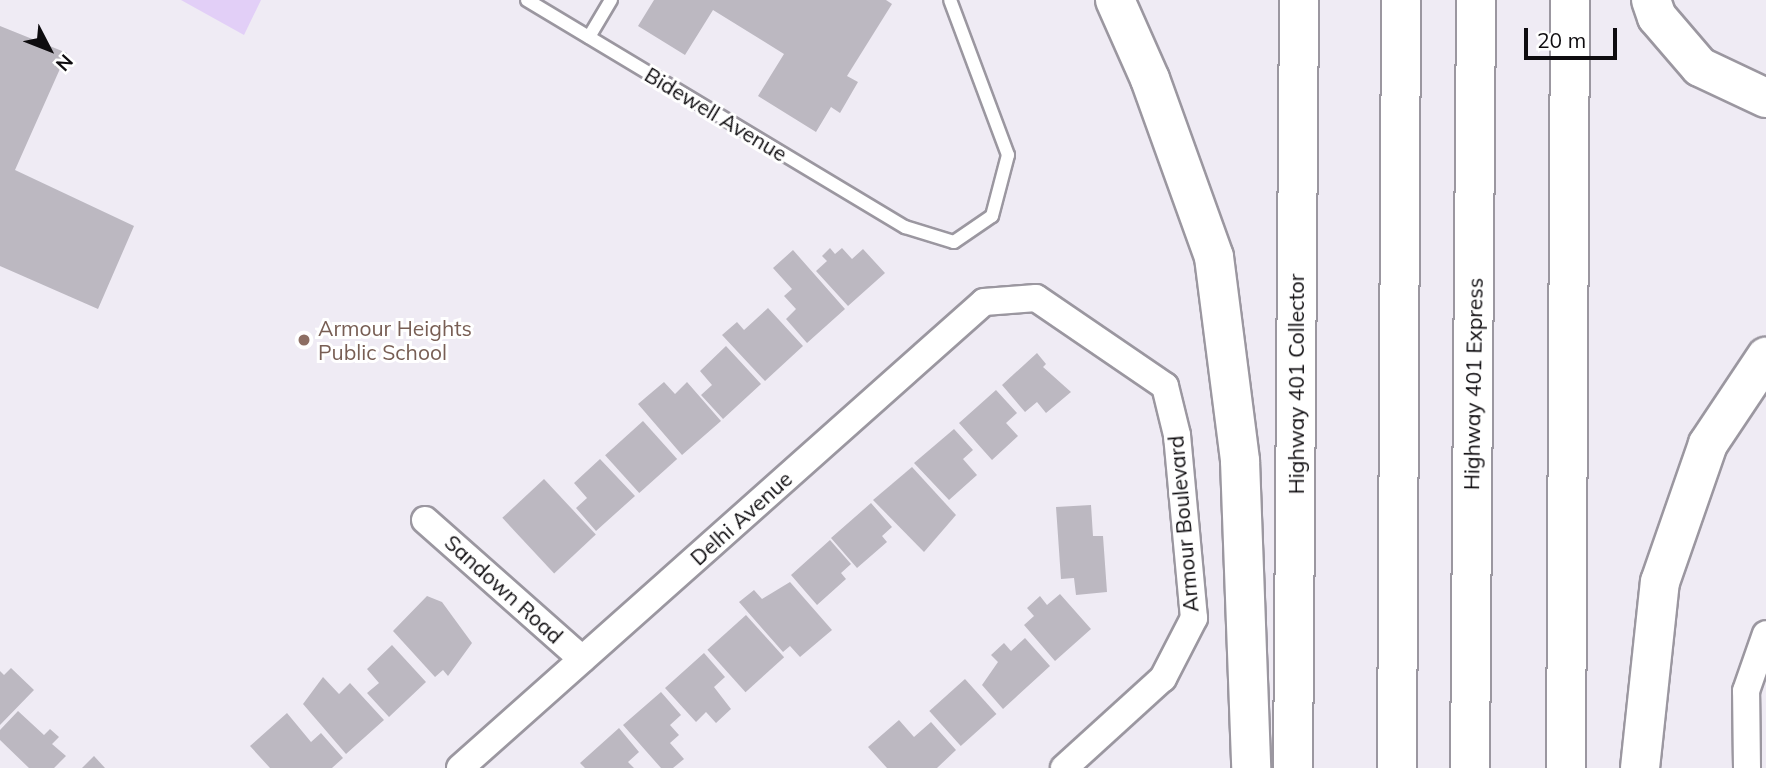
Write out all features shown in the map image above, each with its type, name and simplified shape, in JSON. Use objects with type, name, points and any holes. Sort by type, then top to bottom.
[{"type":"highway","points":[[1115,0],[1214,257],[1240,461],[1251,768]]},
{"type":"highway","name":"Highway 401 Collector","points":[[1293,768],[1299,0]]},
{"type":"highway","points":[[1397,768],[1401,0]]},
{"type":"highway","name":"Highway 401 Express","points":[[1470,768],[1476,0]]},
{"type":"highway","points":[[1566,768],[1570,0]]},
{"type":"highway","points":[[1651,0],[1657,17],[1700,67],[1766,98]]},
{"type":"highway","points":[[1640,768],[1660,582],[1708,444],[1766,357]]},
{"type":"street","name":"Delhi Avenue","points":[[460,768],[985,302],[1036,298]]},
{"type":"street","name":"Armour Boulevard","points":[[1036,298],[1165,386],[1177,435],[1194,618],[1163,678],[1064,768]]},
{"type":"street","name":"Sandown Road","points":[[425,520],[582,659]]},
{"type":"street","points":[[1747,768],[1746,691],[1766,634]]},
{"type":"lane","name":"Bidewell Avenue","points":[[527,0],[905,227],[954,242],[992,216],[1009,155],[950,0]]},
{"type":"lane","points":[[589,37],[611,0]]},
{"type":"shaded area","points":[[181,0],[261,0],[244,35]]},
{"type":"building","points":[[654,0],[886,0],[892,4],[847,76],[858,82],[840,113],[831,107],[816,132],[758,96],[784,54],[713,10],[685,55],[638,26]]},
{"type":"building","points":[[0,26],[67,53],[15,170],[134,226],[98,309],[0,266]]},
{"type":"building","points":[[830,248],[835,254],[842,248],[852,259],[863,249],[885,273],[848,306],[816,271],[827,261],[822,256]]},
{"type":"building","points":[[793,250],[845,309],[807,343],[786,319],[796,309],[784,296],[792,289],[773,268]]},
{"type":"building","points":[[768,308],[803,346],[765,381],[722,335],[737,322],[744,330]]},
{"type":"building","points":[[726,346],[761,384],[723,419],[701,395],[712,385],[700,371]]},
{"type":"building","points":[[1037,353],[1046,364],[1043,367],[1071,392],[1046,413],[1037,402],[1025,412],[1002,385]]},
{"type":"building","points":[[664,382],[675,394],[687,382],[721,421],[682,455],[638,404]]},
{"type":"building","points":[[996,390],[1017,413],[1006,423],[1018,436],[992,460],[959,423]]},
{"type":"building","points":[[643,421],[677,459],[639,493],[605,455]]},
{"type":"building","points":[[954,429],[973,450],[963,459],[977,475],[949,500],[914,463]]},
{"type":"building","points":[[600,459],[635,496],[596,531],[576,508],[587,498],[574,483]]},
{"type":"building","points":[[912,467],[956,515],[924,552],[873,500]]},
{"type":"building","points":[[544,479],[596,535],[554,573],[502,518]]},
{"type":"building","points":[[871,503],[892,527],[882,536],[887,542],[857,568],[831,538]]},
{"type":"building","points":[[1091,505],[1093,536],[1103,536],[1107,592],[1076,595],[1074,578],[1061,579],[1056,507]]},
{"type":"building","points":[[830,540],[851,564],[841,573],[846,579],[817,605],[791,575]]},
{"type":"building","points":[[790,582],[832,630],[800,657],[790,646],[783,652],[739,602],[754,590],[762,599]]},
{"type":"building","points":[[1060,594],[1091,629],[1055,661],[1024,625],[1034,616],[1027,608],[1040,596],[1047,605]]},
{"type":"building","points":[[427,596],[442,602],[472,643],[448,676],[443,670],[435,677],[393,631]]},
{"type":"building","points":[[746,615],[784,657],[745,692],[707,650]]},
{"type":"building","points":[[1025,638],[1050,666],[1003,709],[982,685],[998,662],[991,655],[1004,643],[1011,651]]},
{"type":"building","points":[[392,645],[426,682],[389,717],[367,693],[379,683],[367,669]]},
{"type":"building","points":[[704,653],[725,677],[714,687],[731,709],[716,723],[706,712],[696,722],[665,688]]},
{"type":"building","points":[[11,668],[34,690],[0,725],[0,671],[4,675]]},
{"type":"building","points":[[323,677],[339,694],[350,683],[384,720],[346,754],[303,704]]},
{"type":"building","points":[[965,679],[996,714],[961,746],[929,711]]},
{"type":"building","points":[[661,692],[681,715],[670,725],[679,735],[670,743],[684,759],[673,768],[661,768],[623,725]]},
{"type":"building","points":[[18,711],[44,735],[50,729],[59,737],[52,744],[66,756],[54,768],[29,768],[0,740],[0,730]]},
{"type":"building","points":[[287,713],[311,742],[321,733],[343,758],[332,768],[270,768],[250,746]]},
{"type":"building","points":[[899,720],[914,737],[931,722],[956,750],[937,768],[887,768],[868,747]]},
{"type":"building","points":[[619,728],[639,752],[628,762],[634,768],[585,768],[580,763]]},
{"type":"building","points":[[94,756],[105,768],[82,768]]},
{"type":"place","name":"Armour Heights Public School","points":[[304,340]]}]
